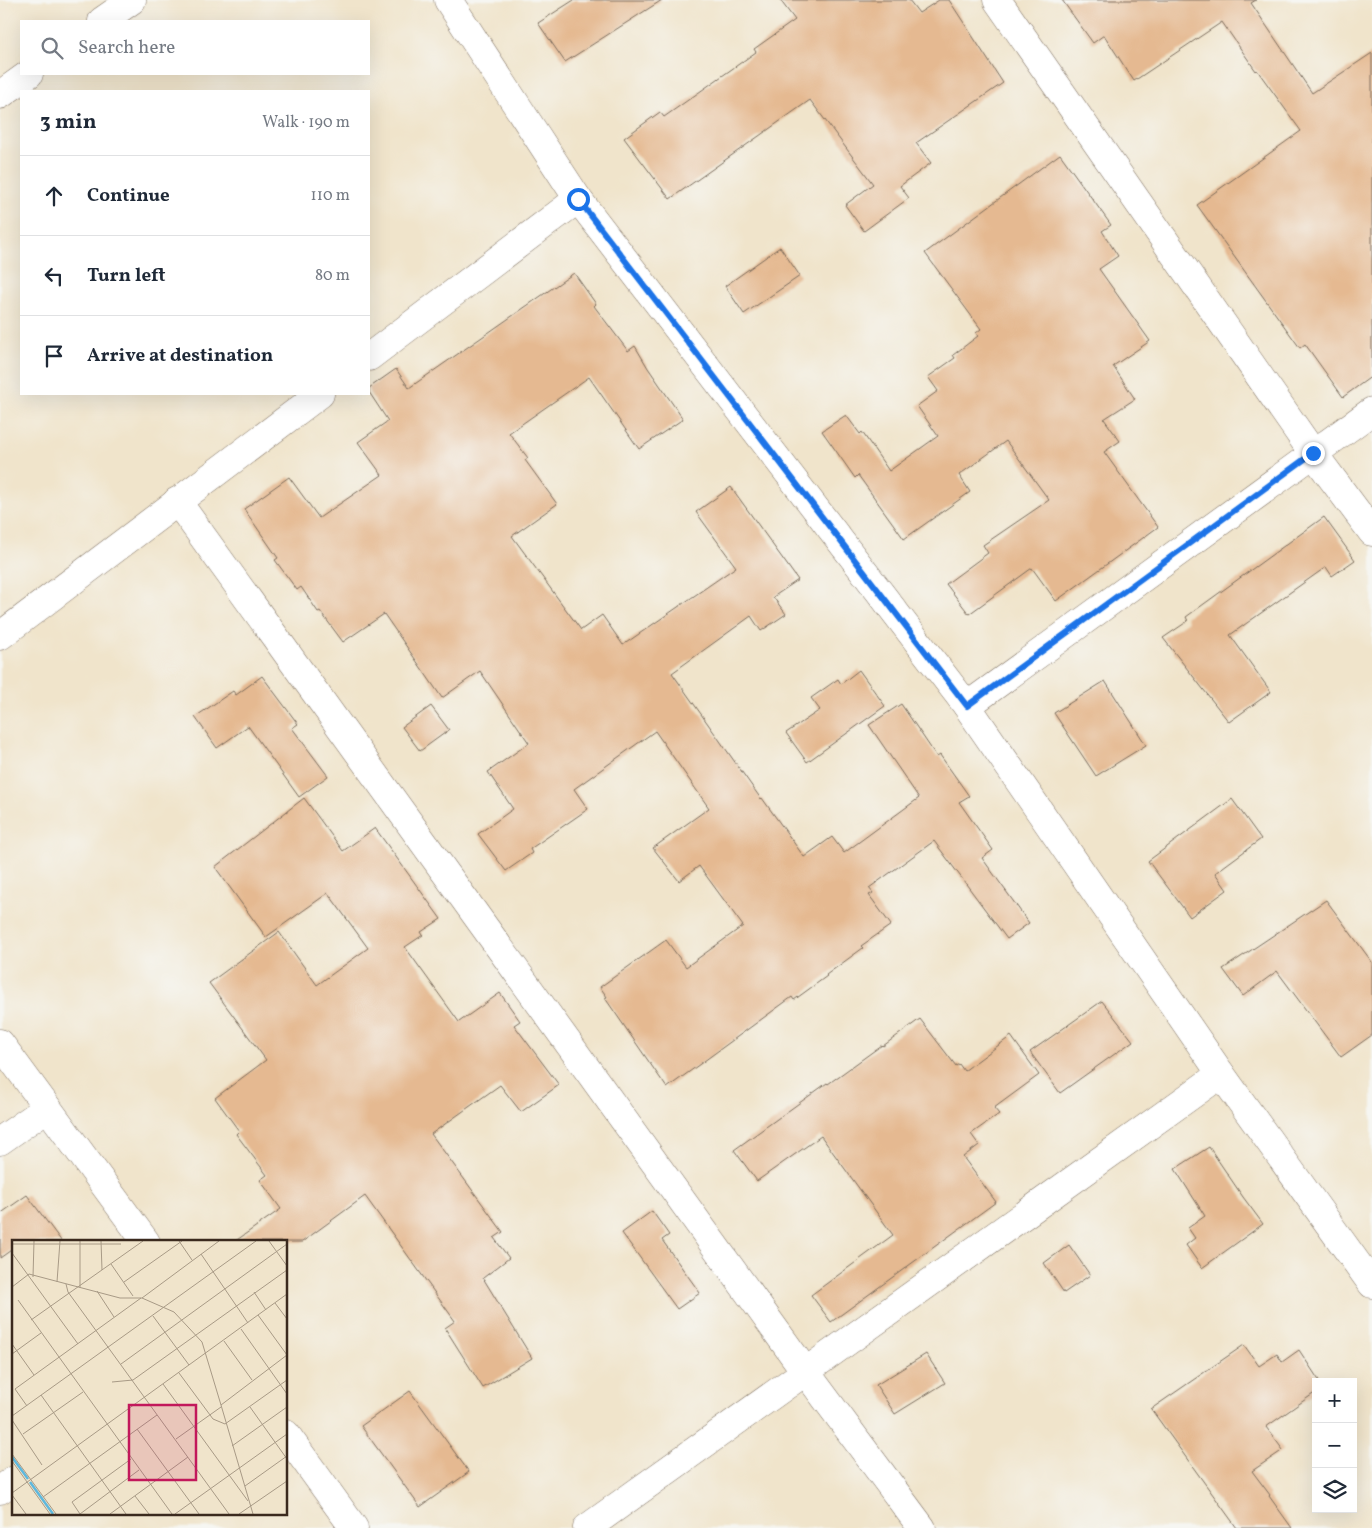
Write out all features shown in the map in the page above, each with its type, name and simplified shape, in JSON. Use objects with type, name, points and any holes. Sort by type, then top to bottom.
[{"type":"street","points":[[103,20],[132,0]]},
{"type":"street","points":[[448,0],[578,199],[967,706],[1221,1074],[1372,1284]]},
{"type":"street","points":[[997,0],[1313,453],[1372,532]]},
{"type":"street","points":[[0,95],[28,75]]},
{"type":"street","points":[[370,356],[578,199]]},
{"type":"street","points":[[0,636],[319,395]]},
{"type":"street","points":[[967,706],[1372,411]]},
{"type":"street","points":[[178,501],[805,1371],[922,1528]]},
{"type":"street","points":[[0,1042],[145,1240]]},
{"type":"street","points":[[587,1528],[1221,1074]]},
{"type":"street","points":[[0,1141],[47,1108]]},
{"type":"street","points":[[288,1437],[354,1528]]},
{"type":"street","points":[[0,1490],[12,1481]]},
{"type":"building","points":[[574,0],[662,0],[565,62],[538,23]]},
{"type":"building","points":[[780,0],[909,0],[919,13],[939,0],[949,0],[1003,83],[916,143],[931,163],[900,186],[909,198],[864,231],[845,205],[873,184],[810,100],[670,199],[624,138],[660,112],[664,117],[756,52],[754,49],[795,20]]},
{"type":"building","points":[[1062,0],[1256,0],[1251,3],[1312,93],[1372,53],[1372,376],[1343,397],[1305,344],[1300,348],[1197,205],[1301,131],[1222,22],[1134,81],[1104,35],[1093,43]]},
{"type":"building","points":[[1060,154],[1111,225],[1102,231],[1118,256],[1099,269],[1150,341],[1113,366],[1135,399],[1104,419],[1120,441],[1104,452],[1158,527],[1056,601],[1032,568],[969,614],[946,584],[988,553],[983,545],[1049,500],[1006,441],[959,475],[970,492],[904,539],[858,475],[855,478],[822,431],[846,415],[860,434],[862,432],[889,471],[938,436],[917,406],[938,391],[928,377],[955,358],[953,355],[978,336],[976,333],[981,329],[925,253]]},
{"type":"building","points":[[780,247],[800,276],[744,314],[725,286]]},
{"type":"building","points":[[574,273],[596,304],[594,306],[628,351],[635,346],[683,419],[639,449],[589,377],[509,433],[528,458],[525,460],[557,504],[512,536],[581,630],[602,615],[623,645],[736,567],[696,512],[731,487],[798,580],[773,597],[786,614],[761,631],[751,616],[672,673],[804,857],[832,837],[844,853],[919,798],[869,725],[901,704],[937,757],[940,755],[969,796],[959,802],[993,850],[982,858],[1029,923],[1007,939],[934,841],[869,888],[873,893],[869,895],[891,925],[861,946],[863,948],[827,976],[794,1000],[792,997],[667,1088],[605,998],[607,997],[600,987],[666,940],[686,967],[743,926],[699,866],[679,881],[653,848],[709,808],[655,731],[574,789],[588,809],[530,849],[532,853],[506,871],[478,834],[513,809],[488,772],[529,743],[480,671],[442,698],[384,614],[343,642],[320,611],[318,612],[301,587],[297,590],[275,560],[278,558],[244,509],[289,477],[319,518],[382,475],[358,442],[388,421],[370,394],[370,387],[396,369],[409,388]]},
{"type":"building","points":[[1324,517],[1355,560],[1332,576],[1326,567],[1230,635],[1271,692],[1229,722],[1163,638],[1188,621],[1186,617]]},
{"type":"building","points":[[859,670],[885,706],[807,762],[786,733],[820,710],[811,698],[838,679],[841,684]]},
{"type":"building","points":[[262,676],[298,724],[292,728],[328,776],[299,797],[248,726],[217,748],[195,717],[233,691],[236,695]]},
{"type":"building","points":[[1105,681],[1146,745],[1096,776],[1054,713]]},
{"type":"building","points":[[431,706],[449,730],[420,751],[402,727]]},
{"type":"building","points":[[304,798],[343,851],[375,828],[441,919],[421,932],[423,935],[405,947],[459,1022],[500,993],[520,1021],[514,1025],[559,1085],[521,1112],[500,1085],[431,1134],[503,1232],[494,1238],[509,1258],[483,1278],[532,1358],[483,1388],[445,1328],[455,1321],[365,1196],[302,1242],[288,1242],[288,1240],[237,1240],[281,1209],[260,1180],[267,1175],[236,1134],[239,1131],[215,1098],[266,1060],[209,983],[279,932],[317,985],[368,948],[328,893],[266,937],[215,867]]},
{"type":"building","points":[[1232,799],[1261,839],[1215,873],[1227,890],[1190,917],[1148,861]]},
{"type":"building","points":[[1326,900],[1372,962],[1372,1035],[1341,1057],[1277,971],[1243,996],[1223,969]]},
{"type":"building","points":[[1102,1001],[1133,1041],[1060,1093],[1030,1052]]},
{"type":"building","points":[[920,1019],[956,1066],[959,1064],[964,1071],[1011,1036],[1039,1075],[994,1108],[999,1114],[971,1134],[979,1145],[963,1157],[996,1202],[831,1322],[811,1295],[893,1235],[821,1136],[757,1181],[734,1150]]},
{"type":"building","points":[[1209,1147],[1263,1224],[1202,1268],[1186,1245],[1195,1238],[1188,1228],[1205,1216],[1175,1169]]},
{"type":"building","points":[[27,1195],[61,1240],[12,1240],[12,1249],[0,1258],[0,1214]]},
{"type":"building","points":[[652,1211],[669,1235],[662,1240],[700,1293],[677,1309],[622,1233]]},
{"type":"building","points":[[1069,1245],[1090,1275],[1064,1293],[1044,1263]]},
{"type":"building","points":[[1244,1345],[1259,1366],[1277,1354],[1282,1362],[1299,1350],[1317,1378],[1312,1378],[1312,1395],[1266,1427],[1283,1450],[1252,1471],[1292,1528],[1237,1528],[1151,1409]]},
{"type":"building","points":[[926,1354],[945,1383],[895,1414],[876,1385]]},
{"type":"building","points":[[410,1391],[469,1472],[420,1507],[361,1426]]},
{"type":"route","points":[[578,199],[967,706],[1313,453]]}]
